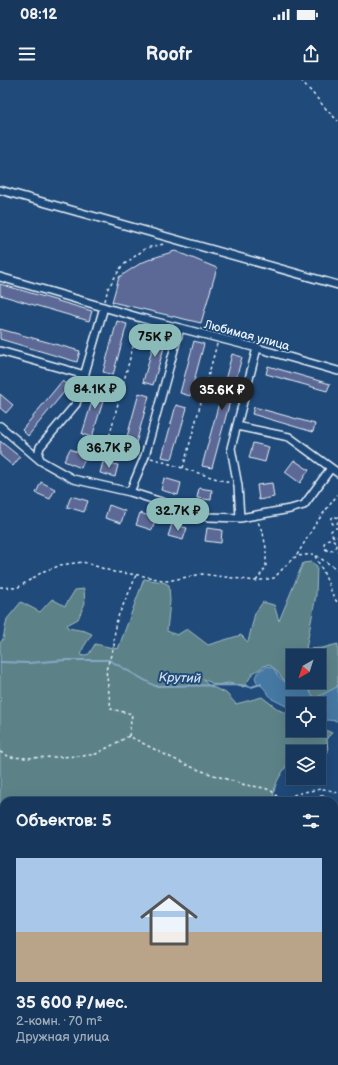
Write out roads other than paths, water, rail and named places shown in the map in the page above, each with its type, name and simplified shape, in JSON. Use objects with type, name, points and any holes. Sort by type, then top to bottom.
[{"type":"street","points":[[0,190],[338,285]]},
{"type":"street","name":"Любимая улица","points":[[0,277],[141,318],[338,371]]},
{"type":"street","points":[[41,461],[38,454],[40,447],[76,404],[104,306]]},
{"type":"street","points":[[130,492],[145,456],[180,328]]},
{"type":"street","points":[[240,518],[238,486],[231,448],[257,348]]},
{"type":"street","points":[[0,351],[85,375]]},
{"type":"street","points":[[0,426],[41,461],[73,479],[130,492],[208,517],[240,518],[304,505],[332,468]]},
{"type":"street","points":[[237,426],[289,437],[338,473]]},
{"type":"water","points":[[268,666],[274,669],[278,676],[286,683],[286,689],[309,689],[311,694],[315,697],[286,697],[286,706],[272,699],[263,687],[257,683],[255,677],[259,671]]},
{"type":"water","points":[[338,683],[338,721],[326,721],[326,697],[318,697],[337,687]]},
{"type":"waterway","name":"Крутий","points":[[0,662],[29,663],[65,660],[109,660],[155,686],[240,685],[251,687],[261,684]]}]
